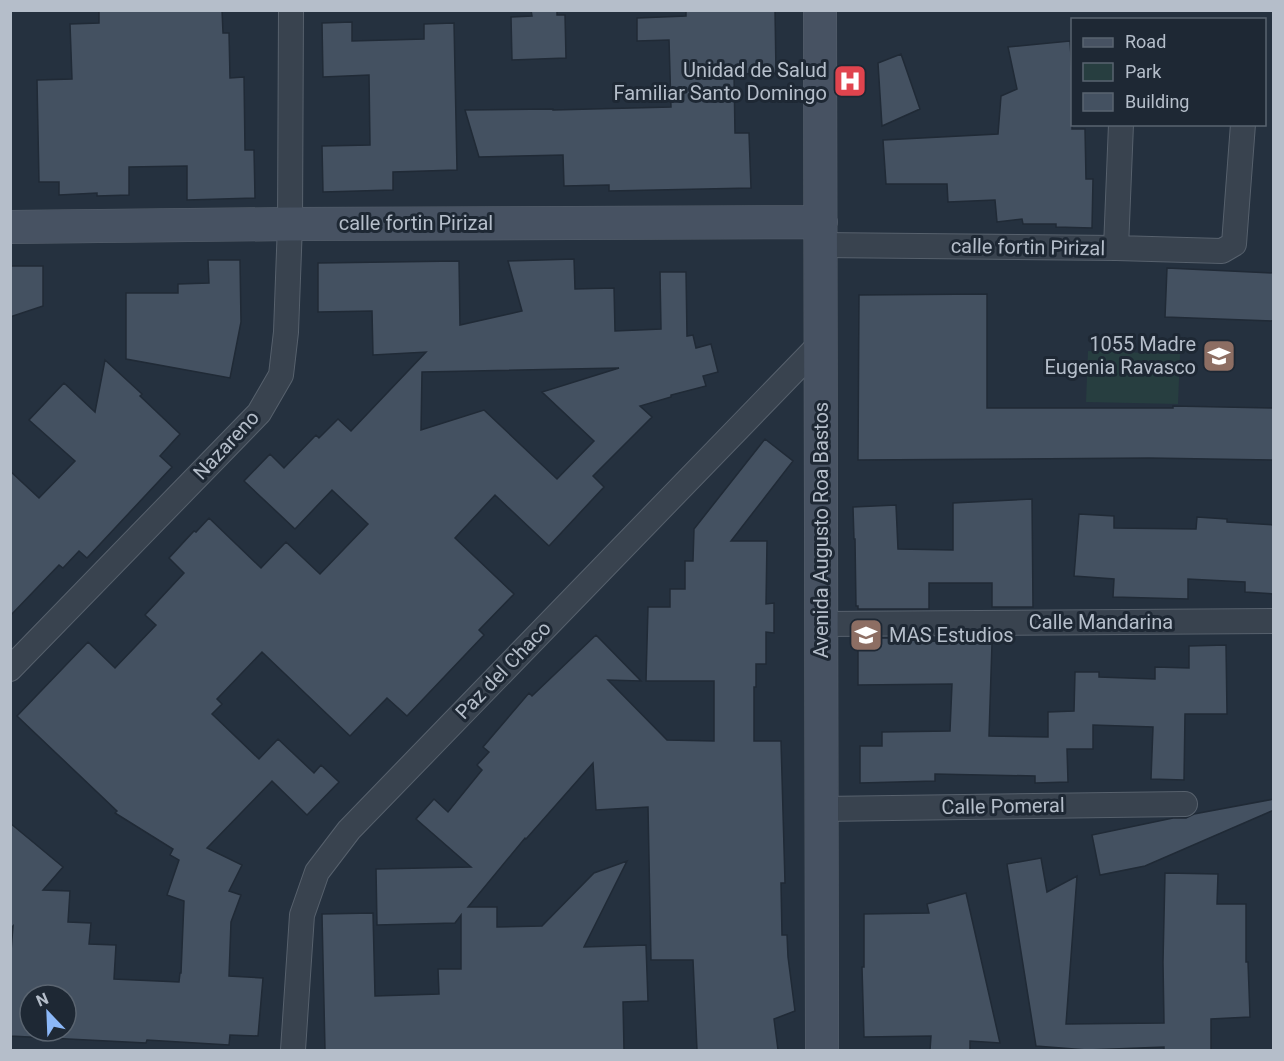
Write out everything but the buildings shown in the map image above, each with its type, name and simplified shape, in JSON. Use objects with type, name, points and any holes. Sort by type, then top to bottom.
[{"type":"main road","name":"Avenida Augusto Roa Bastos","points":[[820,10],[822,1050]]},
{"type":"main road","name":"calle fortin Pirizal","points":[[10,227],[290,224],[821,233]]},
{"type":"street","name":"Nazareno","points":[[10,669],[259,413],[281,375],[286,332],[290,224],[291,10]]},
{"type":"street","points":[[1116,248],[1121,126]]},
{"type":"street","name":"calle fortin Pirizal","points":[[821,233],[1222,251],[1234,244],[1243,126]]},
{"type":"street","name":"Paz del Chaco","points":[[293,1050],[302,915],[317,872],[349,830],[821,342]]},
{"type":"street","name":"Calle Mandarina","points":[[821,624],[1274,621]]},
{"type":"street","name":"Calle Pomeral","points":[[822,809],[1185,804]]},
{"type":"green space","points":[[1088,351],[1180,354],[1178,404],[1086,402]]},
{"type":"place","name":"Unidad de Salud Familiar Santo Domingo","points":[[850,81]]},
{"type":"place","name":"1055 Madre Eugenia Ravasco","points":[[1219,356]]},
{"type":"place","name":"MAS Estudios","points":[[866,635]]}]
